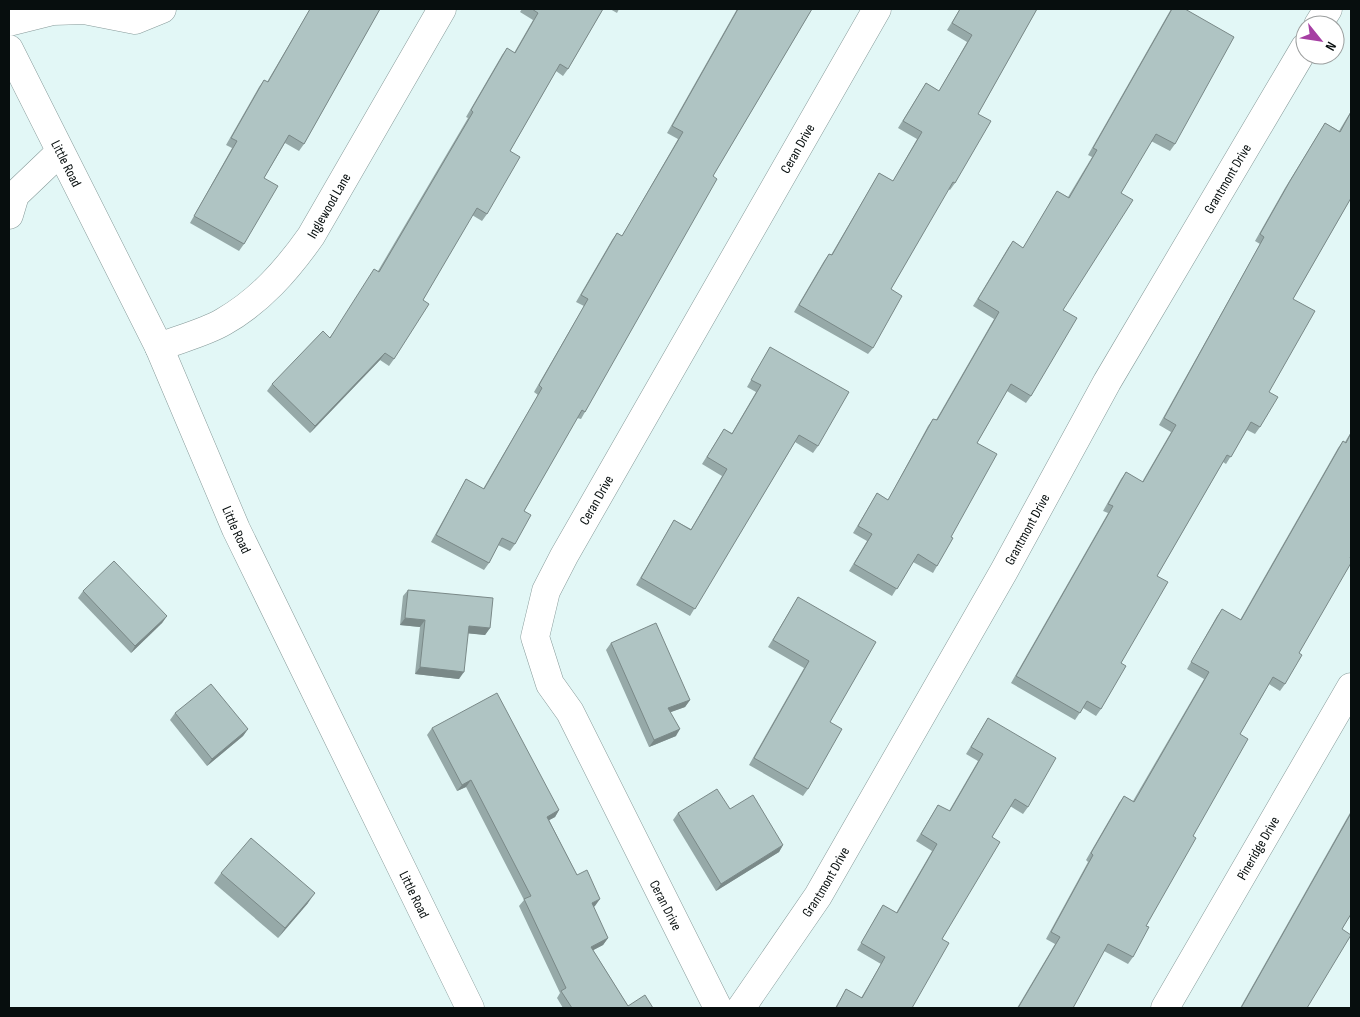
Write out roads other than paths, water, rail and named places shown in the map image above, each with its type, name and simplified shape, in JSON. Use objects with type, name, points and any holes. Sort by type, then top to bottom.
[{"type":"street","points":[[9,22],[53,11],[84,10],[135,20],[162,9]]},
{"type":"street","name":"Inglewood Lane","points":[[159,347],[223,322],[274,284],[311,236],[442,9]]},
{"type":"street","name":"Ceran Drive","points":[[718,1008],[570,712],[550,684],[535,637],[546,591],[564,556],[877,9]]},
{"type":"street","name":"Little Road","points":[[13,65],[60,152],[159,347],[236,529],[470,1008]]},
{"type":"street","name":"Grantmont Drive","points":[[741,1008],[818,896],[1004,571],[1107,382],[1295,65]]},
{"type":"street","points":[[9,215],[15,195],[60,152]]},
{"type":"street","name":"Pineridge Drive","points":[[1165,1008],[1351,687]]}]
